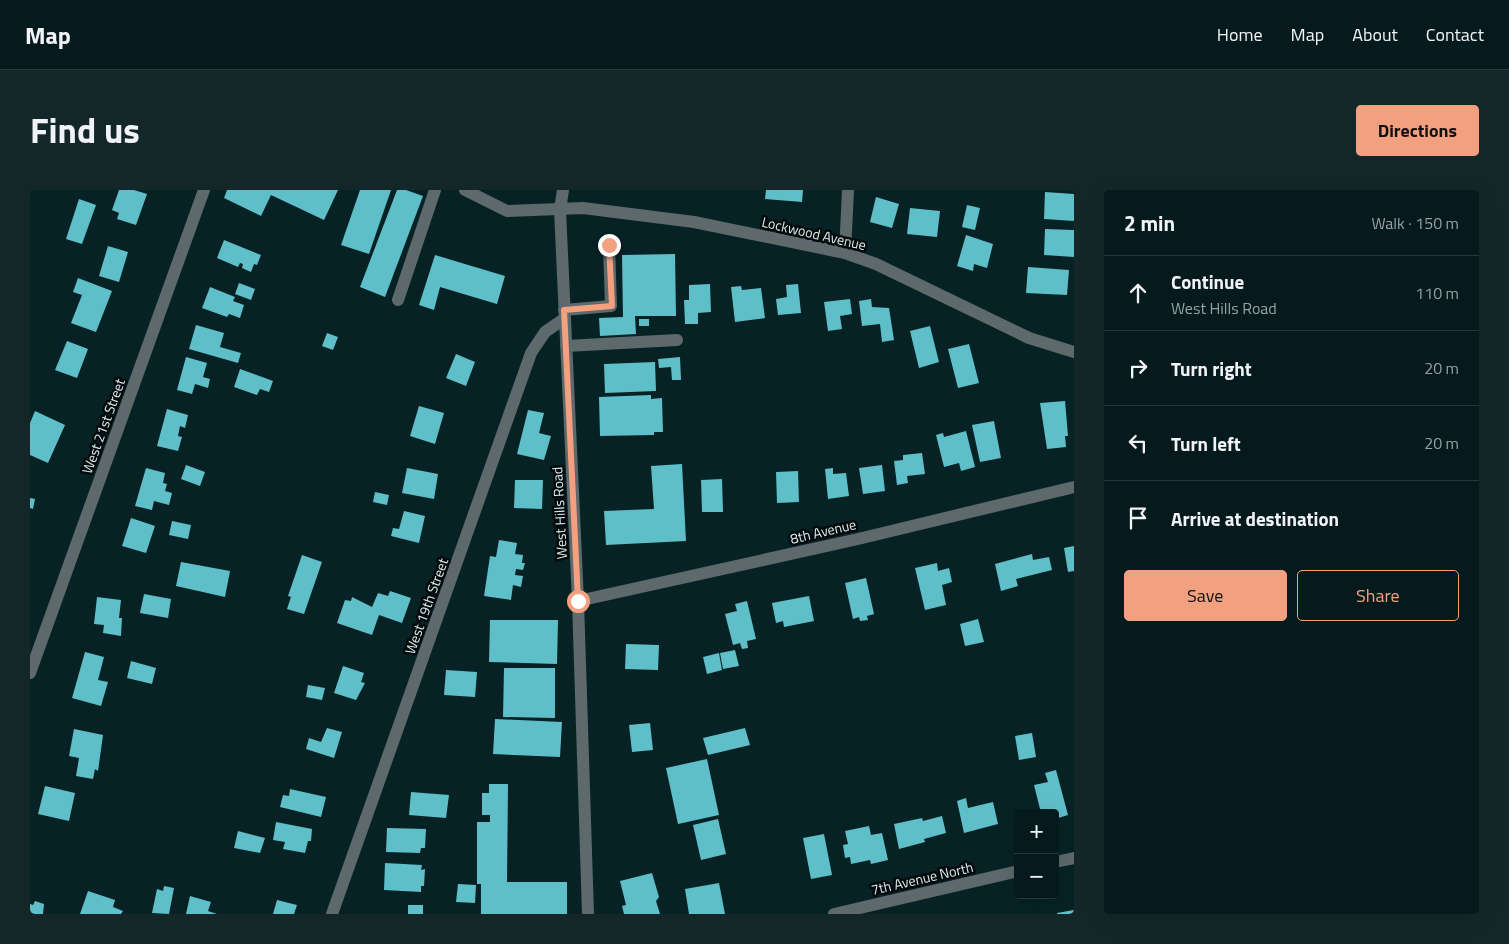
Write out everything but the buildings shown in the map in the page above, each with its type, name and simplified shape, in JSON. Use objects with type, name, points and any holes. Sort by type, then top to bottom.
[{"type":"street","name":"West 21st Street","points":[[30,673],[204,190]]},
{"type":"street","points":[[398,300],[435,190]]},
{"type":"street","points":[[465,190],[507,211],[560,210],[563,190]]},
{"type":"street","points":[[845,253],[848,190]]},
{"type":"street","name":"Lockwood Avenue","points":[[560,210],[583,208],[694,222],[845,253],[876,264],[1029,338],[1074,352]]},
{"type":"street","name":"West Hills Road","points":[[560,210],[578,601],[588,914]]},
{"type":"street","points":[[564,314],[612,306],[609,245]]},
{"type":"street","name":"West 19th Street","points":[[332,914],[531,353],[545,332],[564,314]]},
{"type":"street","points":[[566,346],[677,340]]},
{"type":"street","name":"8th Avenue","points":[[578,601],[858,539],[1074,487]]},
{"type":"street","points":[[1059,861],[1074,858]]},
{"type":"street","name":"7th Avenue North","points":[[834,914],[1014,872]]},
{"type":"route","points":[[578,601],[564,310],[612,306],[609,245]]}]
